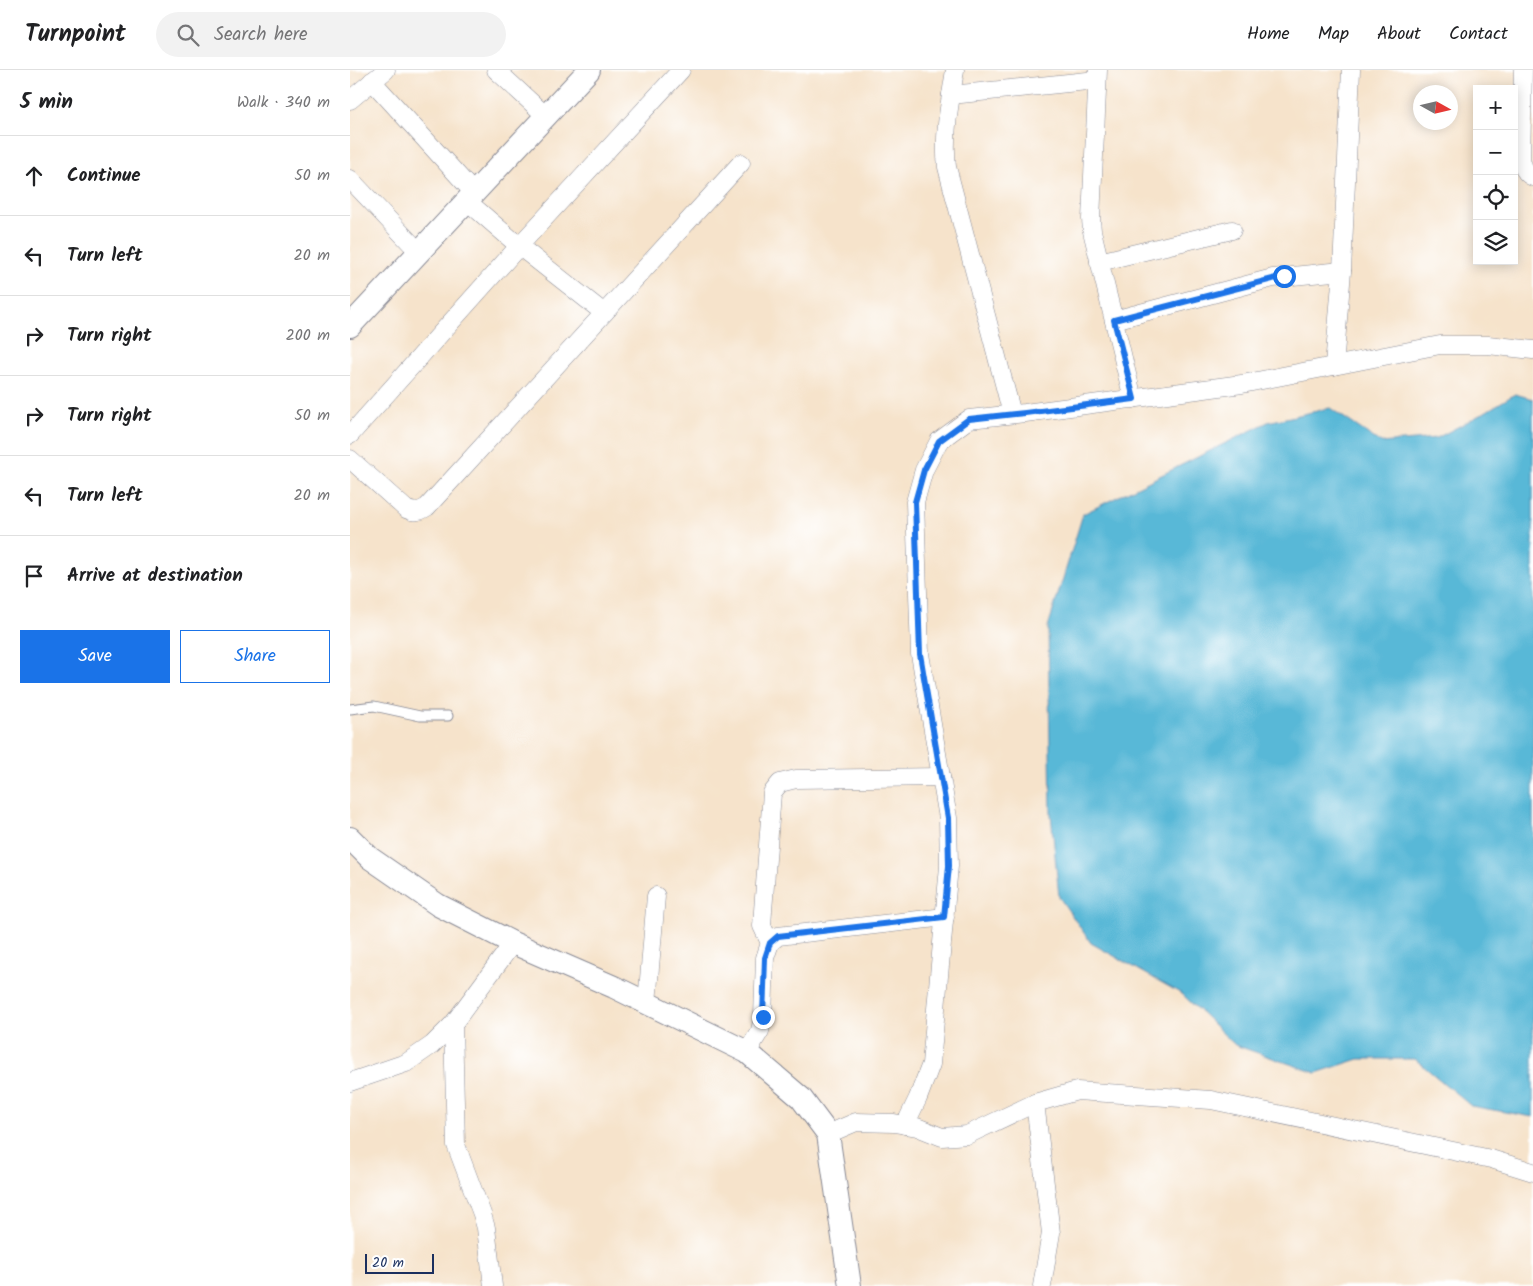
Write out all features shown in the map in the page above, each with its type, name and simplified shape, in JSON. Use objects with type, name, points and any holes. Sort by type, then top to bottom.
[{"type":"street","points":[[386,70],[361,86],[519,246],[604,313]]},
{"type":"street","points":[[496,70],[546,116]]},
{"type":"street","points":[[350,326],[589,70]]},
{"type":"street","points":[[350,435],[519,246],[681,70]]},
{"type":"street","points":[[955,70],[946,127],[945,147],[948,174],[1012,414]]},
{"type":"street","points":[[1334,366],[1342,271],[1351,70]]},
{"type":"street","points":[[1522,70],[1528,88],[1521,159],[1523,168],[1533,177]]},
{"type":"street","points":[[951,96],[1098,75],[1092,219],[1094,242],[1134,399]]},
{"type":"street","points":[[350,459],[406,509],[413,512],[426,507],[741,162]]},
{"type":"street","points":[[350,179],[419,252]]},
{"type":"street","points":[[1099,262],[1232,230]]},
{"type":"street","points":[[1114,320],[1273,278],[1342,271]]},
{"type":"street","points":[[905,1125],[931,1064],[949,866],[948,818],[920,654],[915,502],[924,470],[939,441],[969,419],[1242,384],[1440,345],[1488,344],[1533,350]]},
{"type":"street","points":[[770,943],[762,926],[772,793],[780,783],[796,779],[941,776]]},
{"type":"street","points":[[350,838],[370,858],[438,905],[513,943],[614,987],[747,1052],[801,1098],[828,1134],[850,1286]]},
{"type":"street","points":[[647,1003],[656,896]]},
{"type":"street","points":[[747,1052],[760,1031],[763,1017],[765,958],[770,943],[778,936],[944,917]]},
{"type":"street","points":[[350,1082],[406,1063],[432,1045],[453,1024],[513,943]]},
{"type":"street","points":[[453,1024],[456,1145],[486,1228],[493,1286]]},
{"type":"street","points":[[828,1134],[856,1122],[894,1123],[917,1127],[942,1137],[966,1135],[1035,1103],[1077,1091],[1211,1100],[1491,1158],[1533,1172]]},
{"type":"street","points":[[1035,1103],[1052,1233],[1042,1286]]},
{"type":"lane","points":[[350,709],[374,706],[420,716],[448,716]]},
{"type":"water","points":[[1515,394],[1533,399],[1533,1117],[1471,1106],[1415,1059],[1359,1059],[1316,1073],[1235,1045],[1182,994],[1091,943],[1059,897],[1051,814],[1048,627],[1083,514],[1268,422],[1330,408],[1381,443],[1437,438]]},
{"type":"route","points":[[763,1017],[765,958],[770,943],[778,936],[944,917],[949,866],[948,818],[920,654],[915,502],[924,470],[939,441],[969,419],[1134,399],[1114,320],[1284,276]]}]
